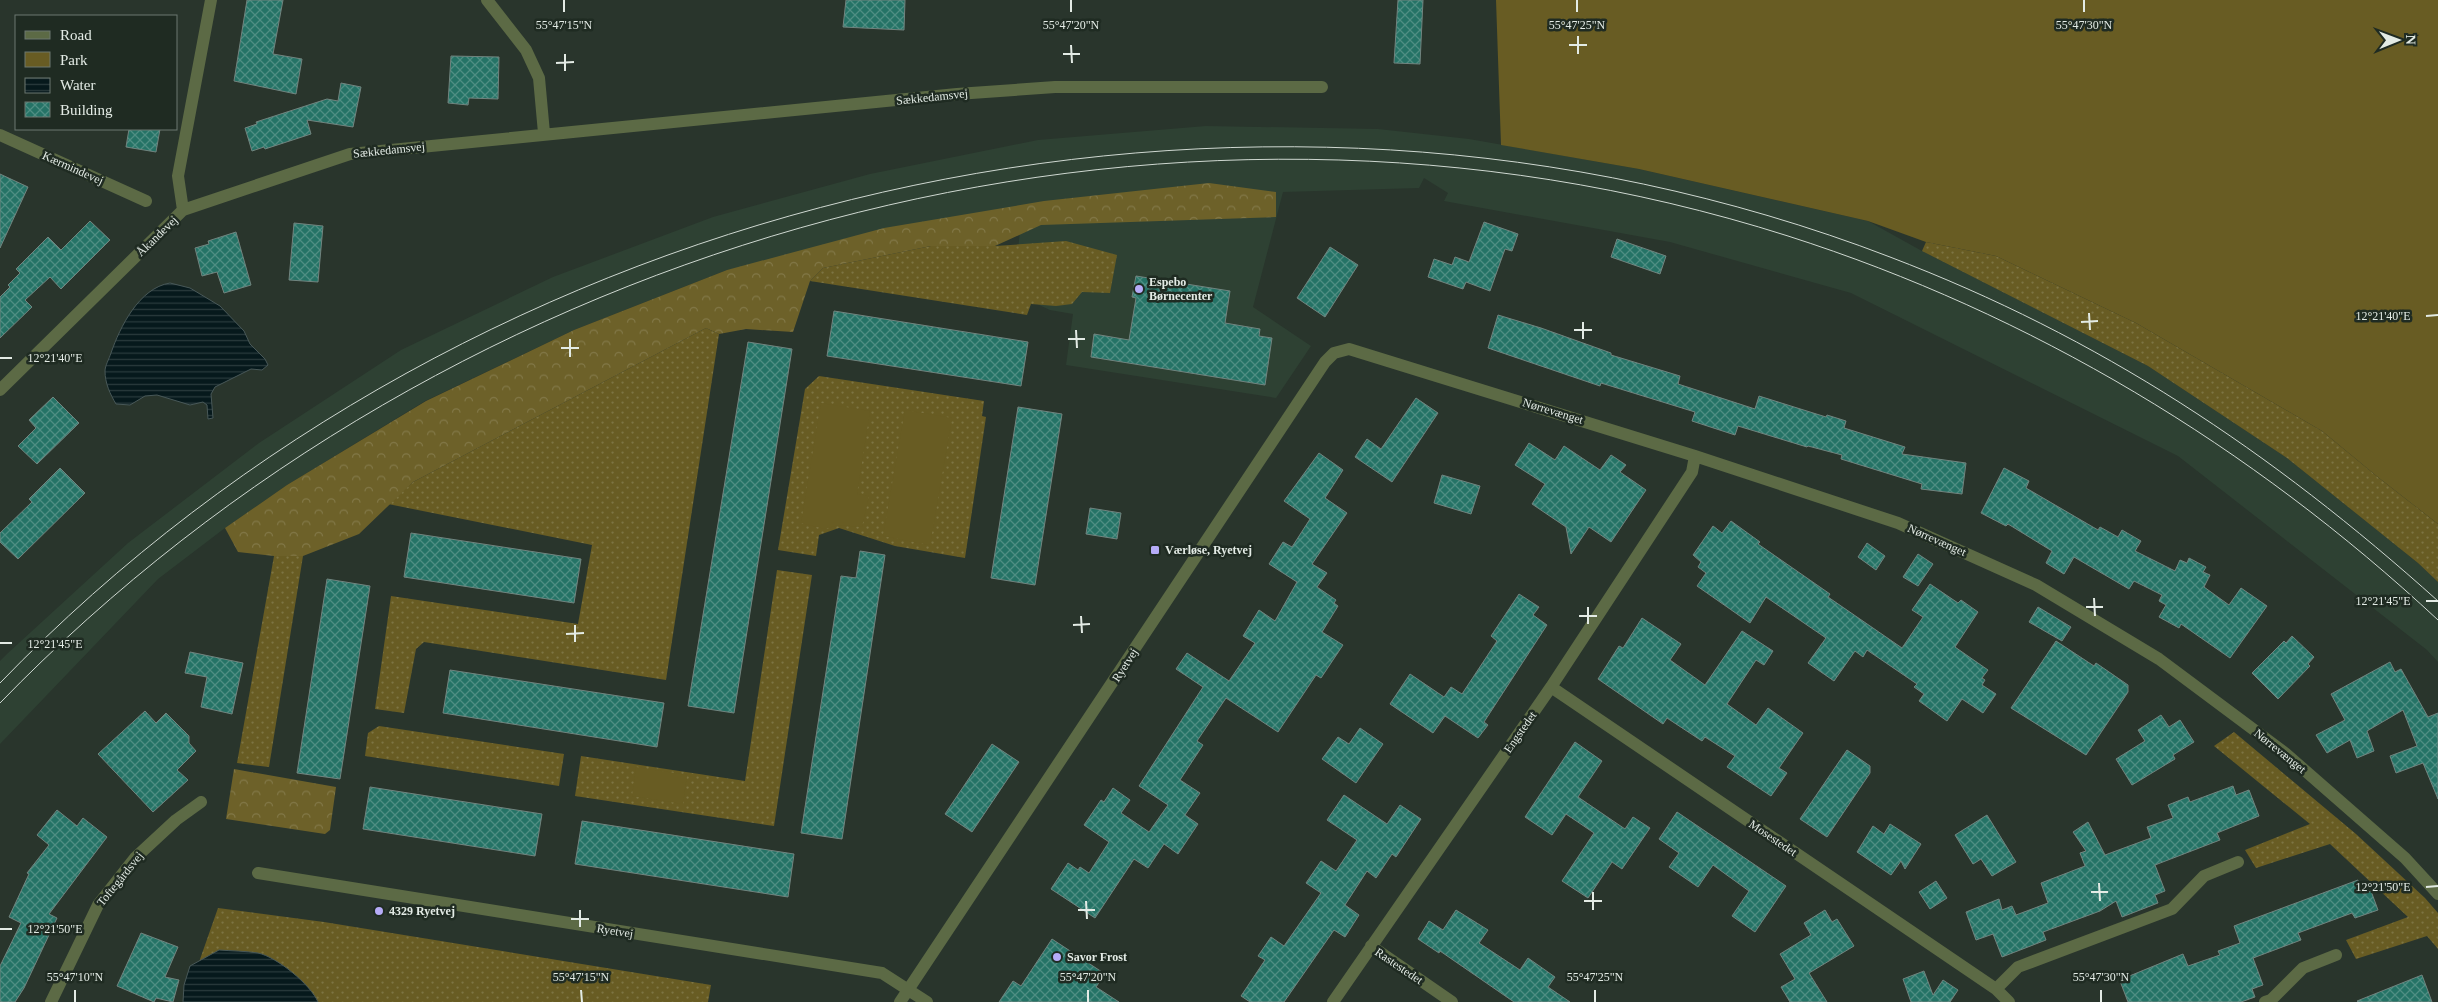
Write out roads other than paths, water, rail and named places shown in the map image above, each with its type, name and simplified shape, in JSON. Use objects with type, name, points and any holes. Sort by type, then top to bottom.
[{"type":"street","name":"Åkandevej","points":[[0,390],[183,210],[178,176],[211,0]]},
{"type":"street","points":[[487,0],[526,50],[539,78],[544,133]]},
{"type":"street","name":"Sækkedamsvej","points":[[183,210],[350,154],[544,133],[1055,87],[1322,87]]},
{"type":"street","name":"Kærmindevej","points":[[0,135],[146,201]]},
{"type":"street","name":"Nørrevænget","points":[[1349,349],[1696,456],[1898,523],[2036,585],[2159,659],[2285,753],[2405,858],[2438,894]]},
{"type":"street","name":"Ryetvej","points":[[900,1002],[1325,362],[1334,353],[1349,349]]},
{"type":"street","name":"Engstedet","points":[[1333,1002],[1551,687],[1692,472],[1696,456]]},
{"type":"street","name":"Mosestedet","points":[[1551,687],[1996,989],[2006,1001]]},
{"type":"street","name":"Toftegårdsvej","points":[[51,1002],[98,905],[136,858],[176,820],[200,802]]},
{"type":"street","points":[[1996,989],[2018,967],[2172,909],[2204,876],[2238,862]]},
{"type":"street","name":"Ryetvej","points":[[258,873],[882,973],[908,990]]},
{"type":"street","name":"Rastestedet","points":[[1371,946],[1452,1002]]},
{"type":"street","points":[[2265,1002],[2271,1000],[2303,968],[2336,955]]},
{"type":"street","points":[[908,990],[927,1002]]},
{"type":"water","points":[[170,283],[190,288],[220,306],[244,331],[250,344],[265,359],[268,365],[262,370],[251,369],[215,387],[211,394],[213,418],[208,419],[207,405],[203,402],[190,405],[157,395],[145,396],[130,405],[116,404],[107,384],[106,367],[125,321],[140,300],[149,292],[159,286]]},
{"type":"water","points":[[219,950],[258,953],[274,960],[301,980],[318,1002],[183,1002],[184,985],[190,966]]},
{"type":"tram line","points":[[0,683],[192,513],[406,373],[638,266],[883,192],[1135,153],[1390,150],[1644,184],[1890,257],[1967,289],[2041,323],[2112,361],[2180,403],[2247,447],[2311,495],[2375,546],[2438,601]]},
{"type":"tram line","points":[[0,703],[181,541],[383,405],[600,298],[829,220],[1067,173],[1309,159],[1550,180],[1788,236],[1878,268],[1966,304],[2052,346],[2134,392],[2214,443],[2292,498],[2366,557],[2438,620]]},
{"type":"place","name":"Espebo Børnecenter","points":[[1139,289]]},
{"type":"place","name":"Værløse, Ryetvej","points":[[1155,550]]},
{"type":"place","name":"4329 Ryetvej","points":[[379,911]]},
{"type":"place","name":"Savor Frost","points":[[1057,957]]}]
